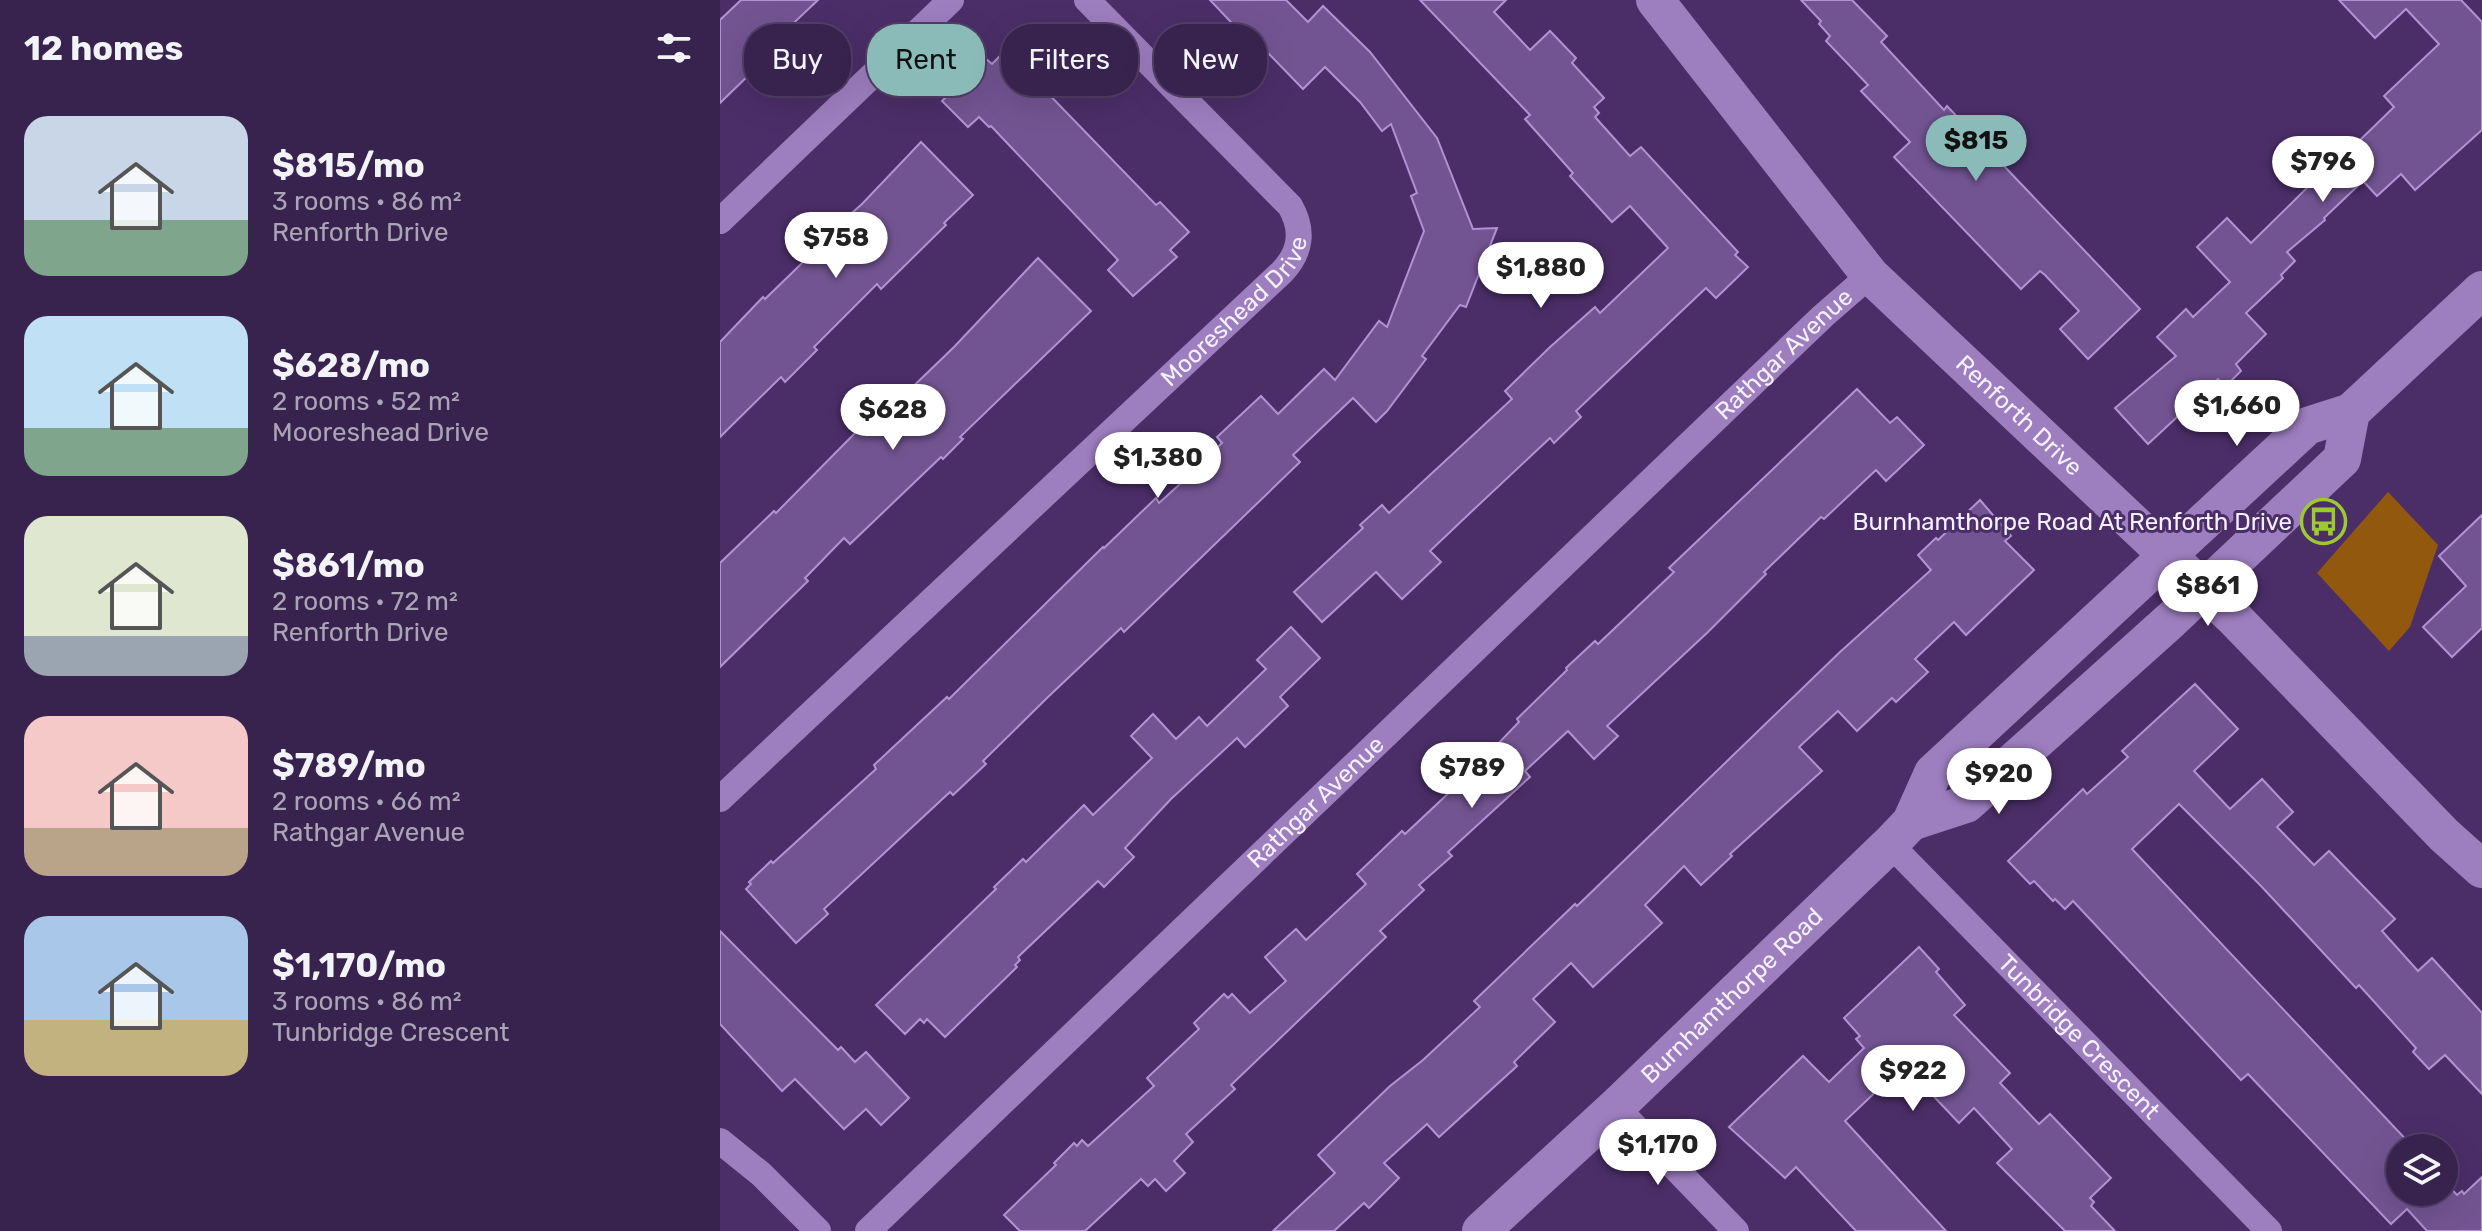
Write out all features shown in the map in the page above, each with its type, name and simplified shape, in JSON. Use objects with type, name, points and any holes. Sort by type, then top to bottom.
[{"type":"main road","name":"Renforth Drive","points":[[1655,0],[1870,275],[2235,619],[2444,835],[2482,869]]},
{"type":"main road","name":"Burnhamthorpe Road","points":[[1481,1231],[1616,1107],[1900,833],[1933,773],[2307,426],[2351,412],[2482,290]]},
{"type":"main road","name":"Burnhamthorpe Road","points":[[1900,833],[1966,804],[2203,590],[2342,459],[2351,412]]},
{"type":"street","points":[[720,221],[951,0]]},
{"type":"street","name":"Mooreshead Drive","points":[[720,799],[1271,283],[1294,258],[1299,231],[1290,206],[1087,0]]},
{"type":"street","name":"Rathgar Avenue","points":[[868,1231],[1812,327],[1870,275]]},
{"type":"street","name":"Tunbridge Crescent","points":[[1900,833],[2269,1231]]},
{"type":"street","points":[[1616,1107],[1736,1231]]},
{"type":"street","points":[[720,1141],[761,1174],[818,1231]]},
{"type":"shaded area","points":[[2388,492],[2438,545],[2410,627],[2389,651],[2317,573]]},
{"type":"building","points":[[741,0],[818,0],[793,24],[744,24],[744,80],[720,103],[720,20]]},
{"type":"building","points":[[1210,0],[1286,0],[1308,22],[1323,6],[1370,52],[1437,138],[1473,229],[1497,228],[1466,307],[1460,305],[1422,356],[1426,359],[1376,422],[1353,398],[1293,455],[1300,462],[1124,632],[1121,628],[1048,697],[953,795],[950,792],[824,909],[828,914],[796,943],[746,889],[751,884],[749,882],[876,769],[874,765],[947,697],[949,699],[1156,498],[1159,503],[1180,484],[1222,443],[1217,437],[1261,396],[1278,414],[1324,369],[1335,380],[1379,321],[1387,327],[1424,231],[1411,196],[1417,193],[1391,124],[1382,131],[1360,102],[1325,67],[1303,89],[1269,54],[1267,56],[1267,24],[1233,24]]},
{"type":"building","points":[[1420,0],[1506,0],[1494,12],[1530,50],[1550,31],[1576,58],[1572,63],[1604,98],[1594,107],[1599,113],[1595,117],[1630,156],[1641,147],[1738,252],[1735,255],[1748,267],[1716,298],[1706,288],[1576,411],[1581,417],[1554,443],[1550,438],[1430,551],[1441,562],[1402,599],[1376,572],[1322,622],[1294,592],[1363,528],[1360,525],[1382,505],[1389,513],[1512,399],[1505,391],[1549,348],[1595,307],[1600,313],[1668,248],[1630,206],[1612,222],[1570,176],[1573,173],[1525,119],[1530,115]]},
{"type":"building","points":[[1801,0],[1852,0],[1887,36],[1881,42],[1944,110],[1947,106],[2140,309],[2088,359],[2060,329],[2079,311],[2045,275],[2040,271],[2021,289],[1894,157],[1910,142],[1861,91],[1868,85],[1826,41],[1830,36],[1819,24],[1821,21]]},
{"type":"building","points":[[2339,0],[2461,0],[2482,22],[2482,130],[2415,190],[2401,174],[2377,196],[2363,181],[2325,220],[2287,252],[2295,261],[2281,275],[2283,278],[2246,313],[2266,334],[2236,364],[2241,371],[2226,386],[2218,379],[2148,444],[2115,408],[2176,356],[2157,337],[2186,309],[2193,317],[2230,282],[2197,247],[2227,218],[2251,243],[2394,107],[2384,96],[2439,44],[2406,9],[2375,38]]},
{"type":"building","points":[[1001,55],[1001,96],[1051,96],[1156,205],[1160,202],[1189,232],[1170,250],[1177,257],[1133,296],[1108,270],[1118,260],[991,126],[979,117],[968,127],[942,101],[947,96],[985,96],[985,58],[992,64]]},
{"type":"building","points":[[921,142],[973,195],[881,289],[877,284],[814,347],[817,350],[785,382],[781,377],[720,437],[720,342],[763,297],[765,299],[831,235],[829,233],[862,204]]},
{"type":"building","points":[[1038,258],[1091,311],[960,437],[963,439],[943,459],[941,457],[850,544],[844,538],[805,578],[808,581],[720,667],[720,563],[774,511],[776,513],[866,422],[871,427],[954,347]]},
{"type":"building","points":[[1857,389],[1890,423],[1897,417],[1924,445],[1886,481],[1876,470],[1824,519],[1821,517],[1708,632],[1607,726],[1618,736],[1594,759],[1568,731],[1525,771],[1530,777],[1448,852],[1452,856],[1419,885],[1424,890],[1380,931],[1386,937],[1231,1085],[1235,1089],[1186,1134],[1193,1142],[1174,1161],[1185,1173],[1166,1191],[1155,1179],[1148,1186],[1141,1179],[1085,1231],[1020,1231],[1004,1215],[1056,1165],[1054,1163],[1074,1143],[1077,1146],[1082,1140],[1088,1146],[1154,1086],[1147,1078],[1199,1029],[1194,1023],[1224,994],[1228,998],[1232,994],[1250,1013],[1286,981],[1265,957],[1296,929],[1306,940],[1366,884],[1357,874],[1469,774],[1566,668],[1595,641],[1598,644],[1674,572],[1669,568]]},
{"type":"building","points":[[1980,500],[2011,536],[2005,541],[2034,570],[1966,635],[1954,622],[1915,659],[1928,672],[1896,702],[1892,698],[1857,731],[1838,711],[1799,747],[1822,771],[1730,854],[1732,856],[1701,885],[1684,866],[1645,905],[1662,923],[1593,987],[1571,963],[1533,999],[1555,1022],[1514,1062],[1517,1066],[1439,1137],[1427,1124],[1384,1163],[1399,1178],[1369,1208],[1364,1203],[1334,1231],[1273,1231],[1335,1173],[1318,1155],[1480,1007],[1474,1001],[1840,652],[1931,570],[1918,555]]},
{"type":"building","points":[[2482,515],[2482,628],[2452,657],[2423,627],[2466,586],[2439,556]]},
{"type":"building","points":[[1291,627],[1320,658],[1280,697],[1288,706],[1245,747],[1237,738],[1171,799],[1125,848],[1134,857],[1104,887],[1098,881],[1018,957],[1017,967],[945,1037],[927,1019],[924,1023],[920,1019],[905,1034],[876,1005],[1023,859],[1026,862],[1084,805],[1093,815],[1152,758],[1131,736],[1153,714],[1176,739],[1199,717],[1207,726],[1266,669],[1257,660]]},
{"type":"building","points":[[2195,684],[2238,729],[2194,771],[2230,809],[2262,779],[2293,812],[2277,827],[2314,865],[2329,851],[2395,919],[2382,931],[2418,971],[2432,958],[2482,1013],[2482,1094],[2445,1055],[2429,1069],[2413,1052],[2416,1048],[2359,985],[2356,988],[2179,804],[2132,849],[2401,1134],[2386,1134],[2386,1206],[2458,1206],[2458,1194],[2462,1191],[2464,1194],[2482,1177],[2482,1231],[2427,1231],[2407,1209],[2391,1224],[2248,1074],[2241,1080],[2073,901],[2065,909],[2034,881],[2030,884],[2008,861],[2083,789],[2087,794],[2128,757],[2122,751]]},
{"type":"building","points":[[720,931],[838,1050],[841,1047],[855,1062],[866,1052],[909,1098],[881,1125],[866,1109],[844,1129],[795,1079],[782,1091],[720,1024]]},
{"type":"building","points":[[1919,947],[1965,1005],[1954,1015],[2010,1073],[2000,1083],[2039,1124],[2050,1114],[2111,1178],[2090,1198],[2094,1202],[2091,1206],[2115,1231],[2065,1231],[1997,1163],[2012,1149],[1974,1108],[1959,1123],[1904,1065],[1845,1121],[1946,1231],[1856,1231],[1796,1167],[1785,1178],[1729,1127],[1803,1056],[1829,1082],[1864,1048],[1856,1039],[1860,1036],[1844,1018]]},
{"type":"place","name":"Burnhamthorpe Road At Renforth Drive","points":[[2323,522]]}]
